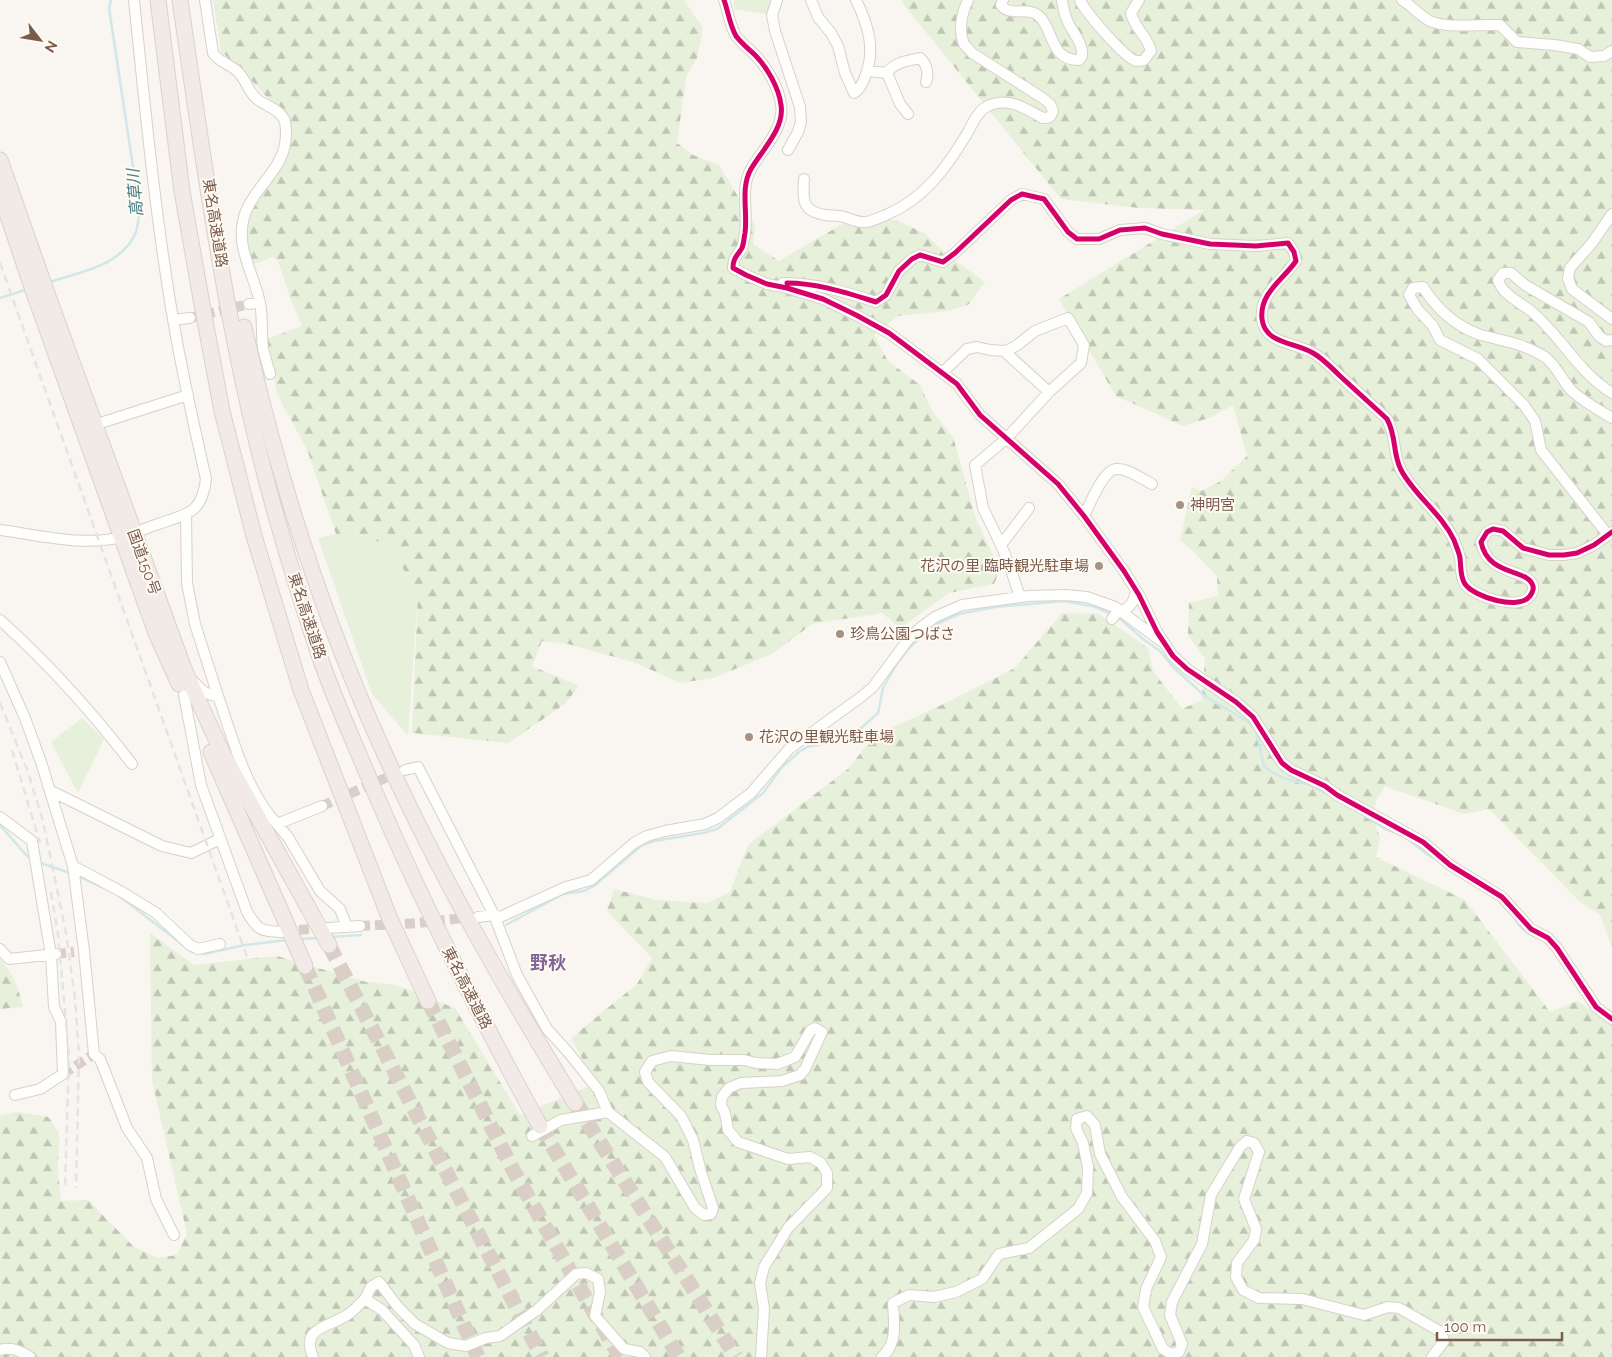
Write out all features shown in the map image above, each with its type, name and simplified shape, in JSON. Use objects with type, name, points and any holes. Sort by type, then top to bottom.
[{"type":"highway","name":"東名高速道路","points":[[158,0],[182,191],[200,292],[222,411],[252,527],[301,690],[390,919],[428,1001]]},
{"type":"highway","name":"東名高速道路","points":[[180,0],[220,259],[250,412],[272,503],[318,653],[410,872],[536,1131]]},
{"type":"highway","name":"東名高速道路","points":[[190,68],[227,256],[262,407],[288,500],[331,623],[382,747],[438,866],[493,966],[575,1103]]},
{"type":"highway","name":"国道150号","points":[[0,160],[38,285],[128,534],[184,669],[223,754],[329,946]]},
{"type":"highway","name":"国道150号","points":[[0,192],[94,425],[156,633],[220,772],[305,966]]},
{"type":"street","points":[[0,530],[73,540],[95,540],[128,534],[192,512],[200,502],[204,491],[206,479],[173,320],[152,174],[134,0]]},
{"type":"street","points":[[205,0],[213,53],[217,59],[236,70],[244,78],[251,93],[257,100],[278,112],[284,119],[286,128],[285,151],[247,210],[242,227],[241,240],[270,374]]},
{"type":"street","points":[[724,0],[735,34],[743,45],[756,56],[766,70],[781,103],[782,114],[776,129],[748,176],[743,246],[733,259],[733,268],[767,284],[823,299],[856,314],[889,333],[943,372],[957,384],[980,415],[1058,484],[1124,571],[1164,643],[1187,669],[1236,702],[1253,717],[1282,763],[1291,770],[1325,786],[1337,795],[1423,842],[1450,865],[1502,897],[1531,929],[1548,938],[1557,948],[1596,1007],[1612,1019]]},
{"type":"street","points":[[777,0],[772,15],[775,31],[800,107],[801,122],[788,150]]},
{"type":"street","points":[[811,0],[818,17],[831,32],[838,46],[845,73],[854,93],[858,90],[867,71],[871,52],[863,13],[856,0]]},
{"type":"street","points":[[804,178],[803,200],[812,211],[824,215],[846,217],[858,222],[867,222],[905,206],[924,191],[950,161],[976,116],[988,105],[1004,101],[1018,105],[1043,118],[1052,116],[1054,111],[1044,99],[972,53],[964,44],[961,29],[963,10],[968,0]]},
{"type":"street","points":[[1003,0],[1001,5],[1004,10],[1009,12],[1029,10],[1038,14],[1043,20],[1050,39],[1058,50],[1072,60],[1079,60],[1083,50],[1080,41],[1067,22],[1062,0]]},
{"type":"street","points":[[1080,0],[1096,23],[1128,56],[1136,61],[1144,60],[1151,51],[1150,46],[1130,13],[1140,0]]},
{"type":"street","points":[[1402,0],[1432,22],[1500,25],[1517,42],[1578,49],[1590,57],[1604,56],[1612,51]]},
{"type":"street","points":[[887,73],[890,68],[899,63],[920,58],[924,61],[927,69],[928,76],[926,82]]},
{"type":"street","points":[[867,71],[887,73]]},
{"type":"street","points":[[887,73],[900,104],[908,114]]},
{"type":"street","points":[[767,284],[802,283],[846,292],[876,302],[886,295],[899,271],[912,259],[920,255],[943,262],[956,253],[1010,200],[1022,194],[1044,199],[1068,232],[1077,239],[1099,239],[1120,230],[1145,228],[1162,234],[1210,244],[1256,246],[1288,243],[1294,252],[1296,261],[1289,272],[1274,285],[1266,298],[1262,317],[1265,330],[1273,338],[1313,353],[1324,361],[1387,420],[1392,429],[1396,459],[1402,472],[1445,524],[1454,540],[1460,556],[1464,584],[1473,592],[1488,598],[1516,603],[1524,602],[1533,592],[1533,586],[1525,576],[1502,568],[1492,562],[1483,551],[1481,542],[1487,532],[1493,529],[1503,531],[1523,548],[1549,555],[1577,553],[1594,545],[1610,534],[1541,450],[1534,421],[1524,405],[1478,359],[1440,340],[1433,326],[1418,310],[1409,295],[1413,288],[1423,287],[1434,304],[1447,316],[1464,327],[1479,334],[1524,346],[1546,358],[1575,393],[1612,418]]},
{"type":"street","points":[[1612,214],[1570,268],[1568,278],[1572,289],[1612,319]]},
{"type":"street","points":[[1612,340],[1606,341],[1589,322],[1525,285],[1511,273],[1502,274],[1498,280],[1509,296],[1530,311],[1547,327],[1592,379],[1612,393]]},
{"type":"street","points":[[173,320],[190,318]]},
{"type":"street","points":[[943,372],[960,354],[967,350],[977,347],[1004,351],[1016,346],[1035,331],[1068,318],[1084,345],[1081,363],[1049,392],[1006,439],[975,465],[983,508],[1010,567],[1020,597]]},
{"type":"street","points":[[1004,351],[1049,392]]},
{"type":"street","points":[[94,425],[188,395]]},
{"type":"street","points":[[1084,516],[1099,485],[1111,471],[1116,469],[1124,470],[1152,484]]},
{"type":"street","points":[[1000,545],[1029,508]]},
{"type":"street","points":[[186,514],[186,583],[195,624],[242,764],[268,815],[288,837],[320,891],[340,909],[347,927]]},
{"type":"street","points":[[1112,619],[1120,610],[1127,609],[1130,606],[1136,591]]},
{"type":"street","points":[[478,917],[494,915],[500,917],[566,887],[591,880],[634,843],[647,836],[705,824],[718,818],[751,793],[789,749],[873,687],[907,640],[920,628],[935,617],[962,605],[1020,597],[1065,595],[1087,597],[1120,610],[1164,643]]},
{"type":"street","points":[[0,620],[56,673],[94,715],[132,764]]},
{"type":"street","points":[[0,662],[25,718],[51,791],[74,866],[79,951],[94,1054],[100,1058],[127,1128],[147,1158],[156,1199],[174,1235]]},
{"type":"street","points":[[184,669],[202,691],[218,696]]},
{"type":"street","points":[[184,695],[201,785],[247,912],[256,926],[263,931],[282,932]]},
{"type":"street","points":[[405,770],[418,767],[494,915],[517,975],[547,1029],[568,1052],[599,1092],[608,1112],[665,1156],[695,1208],[704,1215],[710,1214],[713,1208],[693,1140],[681,1116],[648,1082],[645,1072],[652,1061],[671,1056],[710,1060],[744,1060],[756,1063],[777,1064],[795,1057],[811,1030],[815,1028],[822,1032],[805,1069],[800,1075],[782,1081],[741,1083],[729,1088],[722,1097],[721,1105],[725,1113],[728,1130],[738,1142],[788,1159],[810,1157],[821,1163],[827,1173],[827,1188],[788,1228],[764,1267],[760,1282],[764,1309],[761,1357]]},
{"type":"street","points":[[51,791],[170,849],[191,853],[220,839]]},
{"type":"street","points":[[277,824],[322,806]]},
{"type":"street","points":[[0,817],[32,841],[54,955],[54,1007],[61,1022],[63,1074],[40,1088],[15,1095]]},
{"type":"street","points":[[74,866],[122,892],[156,914],[190,945],[198,949],[220,944]]},
{"type":"street","points":[[328,928],[360,926]]},
{"type":"street","points":[[0,949],[9,959],[54,955]]},
{"type":"street","points":[[536,1131],[561,1120],[608,1112]]},
{"type":"street","points":[[882,1357],[889,1350],[895,1333],[893,1303],[909,1295],[934,1297],[949,1294],[982,1279],[999,1254],[1029,1248],[1078,1209],[1087,1193],[1088,1167],[1083,1143],[1076,1128],[1077,1119],[1087,1116],[1095,1125],[1100,1154],[1122,1197],[1155,1241],[1161,1257],[1146,1289],[1143,1306],[1163,1349],[1172,1354],[1179,1352],[1182,1344],[1170,1315],[1172,1302],[1202,1244],[1211,1195],[1240,1147],[1247,1141],[1254,1143],[1259,1152],[1244,1199],[1256,1229],[1254,1240],[1237,1263],[1236,1277],[1243,1290],[1259,1298],[1302,1299],[1364,1315],[1388,1306],[1399,1308],[1441,1332],[1444,1341],[1432,1357]]},
{"type":"street","points":[[313,1357],[309,1348],[309,1340],[315,1331],[347,1315],[365,1299],[371,1287],[379,1282],[398,1307],[415,1324],[448,1343],[466,1346],[486,1338],[500,1336],[537,1310],[576,1274],[586,1273],[598,1279],[600,1292],[595,1316],[624,1350],[640,1352],[645,1357]]},
{"type":"street","points":[[365,1299],[379,1307],[389,1317],[414,1345],[419,1357]]},
{"type":"street","points":[[0,1350],[4,1348],[17,1350],[30,1357]]},
{"type":"green space","points":[[213,0],[684,0],[703,28],[697,58],[686,77],[677,143],[693,155],[719,165],[755,225],[753,244],[779,261],[858,215],[898,221],[924,233],[950,257],[985,282],[968,305],[948,311],[898,316],[874,335],[888,361],[920,385],[932,411],[953,437],[976,519],[1000,570],[994,584],[949,593],[900,628],[882,613],[812,624],[772,654],[713,678],[680,683],[636,663],[568,644],[542,641],[532,666],[579,686],[565,704],[508,743],[412,733],[418,593],[387,543],[336,534],[308,452],[277,393],[267,339],[302,326],[278,261],[273,257],[252,265],[245,231],[254,206],[284,159],[292,126],[257,86],[221,51]]},
{"type":"green space","points":[[734,0],[777,0],[772,15],[734,9]]},
{"type":"green space","points":[[902,0],[1612,0],[1612,947],[1600,915],[1579,901],[1489,809],[1464,814],[1385,786],[1376,801],[1373,819],[1380,837],[1376,857],[1465,900],[1550,1012],[1577,1001],[1612,1024],[1612,1357],[0,1357],[0,1115],[17,1112],[48,1117],[53,1124],[59,1135],[58,1170],[61,1201],[88,1200],[134,1247],[158,1258],[177,1255],[187,1234],[152,1080],[150,933],[194,965],[277,956],[366,982],[397,985],[455,1008],[520,1115],[587,1087],[609,1108],[571,1038],[637,984],[652,958],[607,911],[614,889],[656,900],[708,903],[730,892],[748,845],[848,769],[874,736],[948,702],[1015,668],[1062,613],[1099,614],[1148,648],[1153,671],[1182,709],[1202,700],[1205,659],[1188,635],[1189,603],[1218,596],[1217,576],[1180,540],[1192,487],[1201,491],[1221,481],[1247,456],[1233,405],[1212,417],[1183,426],[1116,396],[1059,299],[1204,210],[1139,208],[1061,199],[904,5]]},
{"type":"green space","points":[[336,534],[387,543],[418,594],[408,736],[372,694],[318,538]]},
{"type":"green space","points":[[82,718],[104,739],[78,793],[51,742]]},
{"type":"green space","points":[[0,960],[9,970],[15,982],[23,1007],[0,1009]]},
{"type":"waterway","name":"高草川","points":[[50,282],[87,271],[111,260],[130,244],[136,232],[140,213],[109,8],[111,0]]},
{"type":"waterway","name":"高草川","points":[[0,298],[28,289]]},
{"type":"waterway","points":[[506,925],[563,894],[584,891],[594,886],[642,845],[717,829],[763,793],[782,767],[799,752],[807,747],[837,741],[861,728],[878,713],[883,688],[896,665],[909,648],[933,626],[959,614],[995,607],[1064,601],[1096,607],[1113,615]]},
{"type":"waterway","points":[[1118,617],[1160,651],[1173,667],[1206,697],[1247,721],[1256,730],[1264,766],[1283,778],[1310,785],[1327,794]]},
{"type":"waterway","points":[[1362,814],[1385,829],[1399,834]]},
{"type":"waterway","points":[[0,825],[27,856],[33,860]]},
{"type":"waterway","points":[[1408,839],[1436,859]]},
{"type":"waterway","points":[[38,862],[70,873]]},
{"type":"waterway","points":[[78,876],[102,887]]},
{"type":"waterway","points":[[118,895],[183,945]]},
{"type":"waterway","points":[[1514,916],[1517,923],[1527,933],[1534,936]]},
{"type":"waterway","points":[[330,937],[361,935]]},
{"type":"waterway","points":[[300,939],[319,938]]},
{"type":"waterway","points":[[187,949],[204,954],[245,945],[287,940]]},
{"type":"tunnel","points":[[190,318],[249,304]]},
{"type":"tunnel","points":[[322,806],[399,772]]},
{"type":"tunnel","points":[[360,926],[418,923],[472,917]]},
{"type":"tunnel","points":[[284,931],[324,928]]},
{"type":"tunnel","points":[[329,945],[542,1357]]},
{"type":"tunnel","points":[[56,954],[74,952]]},
{"type":"tunnel","points":[[305,966],[478,1357]]},
{"type":"tunnel","points":[[428,1001],[512,1168],[620,1357]]},
{"type":"tunnel","points":[[63,1074],[94,1054]]},
{"type":"tunnel","points":[[575,1103],[736,1357]]},
{"type":"tunnel","points":[[540,1126],[679,1357]]},
{"type":"railway","points":[[0,263],[247,957]]},
{"type":"railway","points":[[0,703],[28,772],[43,821],[66,933],[75,998],[79,1055],[76,1188]]},
{"type":"railway","points":[[12,750],[40,843]]},
{"type":"railway","points":[[51,892],[58,934],[69,1055],[65,1189]]},
{"type":"cycle path","points":[[724,0],[736,36],[759,60],[772,78],[781,105],[780,122],[748,176],[745,192],[746,225],[744,242],[735,259],[733,268],[767,284],[823,299],[856,315],[889,333],[957,384],[980,415],[1058,484],[1084,516],[1124,571],[1139,595],[1157,632],[1173,656],[1187,669],[1236,702],[1253,717],[1282,763],[1291,770],[1325,786],[1337,795],[1423,842],[1450,865],[1502,897],[1531,929],[1548,938],[1557,948],[1596,1007],[1612,1019]]},
{"type":"cycle path","points":[[787,283],[821,287],[876,302],[886,295],[899,271],[912,259],[920,255],[943,262],[1011,200],[1022,194],[1044,199],[1068,232],[1077,239],[1099,239],[1120,230],[1145,228],[1162,234],[1210,244],[1256,246],[1288,243],[1294,252],[1296,261],[1273,287],[1264,302],[1262,310],[1264,327],[1274,338],[1305,349],[1320,357],[1387,419],[1401,470],[1413,488],[1449,530],[1459,554],[1462,578],[1470,589],[1497,601],[1507,602],[1524,600],[1533,591],[1530,580],[1499,567],[1485,553],[1481,542],[1487,532],[1493,529],[1503,531],[1523,548],[1549,555],[1577,553],[1594,545],[1612,532]]},
{"type":"place","name":"神明宮","points":[[1180,505]]},
{"type":"place","name":"花沢の里 臨時観光駐車場","points":[[1099,566]]},
{"type":"place","name":"珍鳥公園つばさ","points":[[840,634]]},
{"type":"place","name":"花沢の里観光駐車場","points":[[749,737]]},
{"type":"district","name":"野秋","points":[[548,962]]}]
